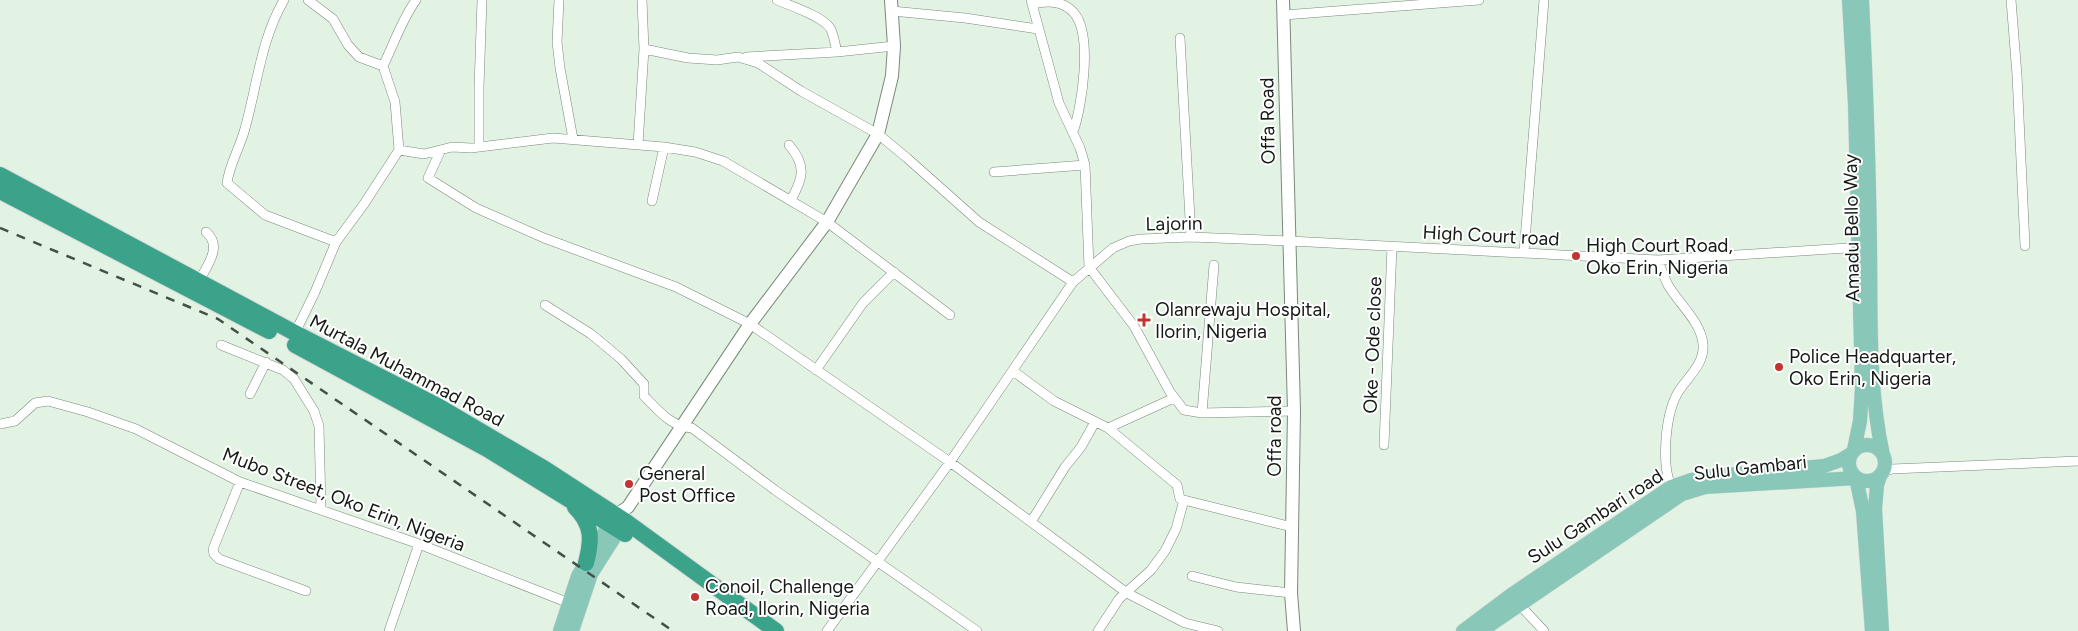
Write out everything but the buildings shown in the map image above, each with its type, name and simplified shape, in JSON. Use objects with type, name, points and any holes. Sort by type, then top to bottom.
[{"type":"highway","name":"Murtala Muhammad Road","points":[[0,175],[295,333],[436,405],[545,469],[620,519],[776,631]]},
{"type":"highway","name":"Murtala Muhammad Road","points":[[0,192],[434,419],[563,495],[620,519],[761,631]]},
{"type":"highway","points":[[563,495],[582,514],[590,528],[590,542],[586,563]]},
{"type":"main road","name":"Amadu Bello Way","points":[[1849,0],[1855,104],[1856,183],[1865,247],[1874,405],[1883,466]]},
{"type":"main road","name":"Amadu Bello Way","points":[[1852,452],[1862,401],[1865,247],[1862,0]]},
{"type":"main road","points":[[1872,631],[1864,511],[1856,478],[1849,467],[1852,452],[1861,446],[1870,445],[1878,448],[1883,466],[1877,485],[1875,509],[1882,631]]},
{"type":"main road","name":"Sulu Gambari road","points":[[1463,631],[1515,599],[1691,480],[1824,466],[1836,463],[1852,452]]},
{"type":"main road","points":[[1856,478],[1868,481],[1883,466]]},
{"type":"main road","name":"Sulu Gambari","points":[[1674,492],[1705,487],[1856,478]]},
{"type":"main road","points":[[560,631],[578,576],[620,519]]},
{"type":"main road","points":[[572,631],[591,574],[620,519]]},
{"type":"main road","points":[[1481,631],[1515,599]]},
{"type":"street","points":[[284,0],[267,34],[244,132],[228,174],[227,183],[265,215],[336,242]]},
{"type":"street","points":[[308,0],[333,19],[348,44],[359,57],[383,66]]},
{"type":"street","points":[[295,333],[336,242],[364,204],[399,150],[394,102],[383,66],[404,17],[416,0]]},
{"type":"street","points":[[479,147],[482,0]]},
{"type":"street","points":[[559,0],[557,42],[573,139]]},
{"type":"street","points":[[638,145],[644,50],[642,0]]},
{"type":"street","points":[[777,0],[817,18],[829,26],[837,52]]},
{"type":"street","name":"Offa Road","points":[[1283,0],[1290,240]]},
{"type":"street","points":[[1284,15],[1479,0]]},
{"type":"street","points":[[1524,253],[1544,0]]},
{"type":"street","points":[[2011,0],[2017,75],[2025,246]]},
{"type":"street","points":[[1073,132],[1082,95],[1084,53],[1081,30],[1075,14],[1067,6],[1050,1],[1031,2],[1056,95],[1073,132],[1085,165],[1089,267],[1134,326],[1174,398],[1184,410],[1202,413],[1294,411]]},
{"type":"street","points":[[620,519],[750,324],[827,222],[878,134],[892,76],[894,46],[892,6],[1038,29]]},
{"type":"street","points":[[1180,38],[1191,238]]},
{"type":"street","points":[[644,50],[688,58],[717,60],[894,46]]},
{"type":"street","points":[[738,57],[758,63],[801,91],[878,134],[979,222],[1073,282]]},
{"type":"street","points":[[399,150],[424,154],[440,152],[452,147],[479,147],[553,138],[664,147],[695,152],[723,161],[827,222],[950,314]]},
{"type":"street","points":[[789,145],[798,155],[802,173],[800,182],[791,200]]},
{"type":"street","points":[[652,201],[664,147]]},
{"type":"street","points":[[440,152],[428,178],[476,208],[544,238],[676,287],[750,324],[950,462],[1127,593],[1185,623],[1218,631]]},
{"type":"street","points":[[994,172],[1085,165]]},
{"type":"street","points":[[199,281],[213,253],[212,237],[206,232]]},
{"type":"street","name":"Lajorin","points":[[826,631],[950,462],[1073,282],[1089,267],[1113,248],[1129,241],[1141,239],[1290,240]]},
{"type":"street","name":"High Court road","points":[[1290,240],[1658,260],[1865,247]]},
{"type":"street","name":"Offa road","points":[[1290,240],[1294,411],[1290,593],[1294,631]]},
{"type":"street","name":"Oke - Ode close","points":[[1384,445],[1392,246]]},
{"type":"street","points":[[1658,260],[1668,286],[1697,326],[1703,344],[1700,362],[1677,394],[1667,432],[1667,472],[1674,492]]},
{"type":"street","points":[[1202,413],[1214,265]]},
{"type":"street","points":[[816,370],[864,303],[894,272]]},
{"type":"street","points":[[545,305],[591,334],[621,359],[644,384],[644,396],[661,413],[680,427],[692,428],[850,544],[878,561],[978,631]]},
{"type":"street","points":[[221,345],[283,370],[294,379],[314,411],[319,433],[321,508]]},
{"type":"street","points":[[250,394],[266,362]]},
{"type":"street","points":[[1013,370],[1047,396],[1108,428],[1177,486],[1180,498],[1292,527]]},
{"type":"street","points":[[1108,428],[1174,398]]},
{"type":"street","name":"Mubo Street, Oko Erin, Nigeria","points":[[0,424],[15,421],[35,403],[48,401],[136,429],[240,482],[321,508],[570,603]]},
{"type":"street","points":[[1031,522],[1095,422]]},
{"type":"street","points":[[1883,466],[1898,469],[2078,461]]},
{"type":"street","points":[[240,482],[213,549],[214,554],[219,559],[306,591]]},
{"type":"street","points":[[1098,631],[1119,598],[1127,593],[1151,570],[1165,551],[1176,529],[1184,500]]},
{"type":"street","points":[[389,631],[419,544]]},
{"type":"street","points":[[1192,576],[1236,587],[1290,593]]},
{"type":"street","points":[[1515,599],[1544,631]]},
{"type":"railway","points":[[0,228],[218,319],[673,631]]},
{"type":"place","name":"High Court Road, Oko Erin, Nigeria","points":[[1576,256]]},
{"type":"place","name":"Olanrewaju Hospital, Ilorin, Nigeria","points":[[1144,320]]},
{"type":"place","name":"Police Headquarter, Oko Erin, Nigeria","points":[[1779,367]]},
{"type":"place","name":"General Post Office","points":[[629,484]]},
{"type":"place","name":"Conoil, Challenge Road, Ilorin, Nigeria","points":[[695,597]]}]
